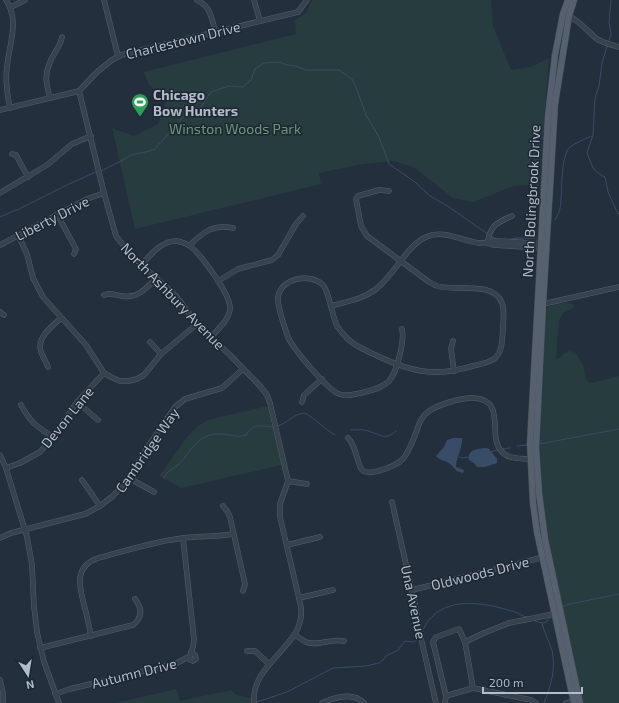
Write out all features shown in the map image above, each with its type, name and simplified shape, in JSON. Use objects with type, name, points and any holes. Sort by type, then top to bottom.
[{"type":"main road","name":"North Bolingbrook Drive","points":[[534,459],[539,401],[550,85],[563,14],[568,0]]},
{"type":"main road","name":"North Bolingbrook Drive","points":[[534,459],[532,406],[555,104],[569,16],[574,0]]},
{"type":"main road","points":[[534,459],[533,504],[537,532],[545,557],[580,703]]},
{"type":"main road","points":[[545,557],[554,614],[574,702]]},
{"type":"street","points":[[6,0],[11,7],[14,25],[7,67],[6,89],[10,108]]},
{"type":"street","points":[[11,7],[25,0]]},
{"type":"street","points":[[104,0],[118,56]]},
{"type":"street","points":[[196,0],[202,3],[209,11],[215,31]]},
{"type":"street","points":[[254,0],[260,21]]},
{"type":"street","name":"Charlestown Drive","points":[[80,91],[97,72],[118,56],[215,31],[298,12],[307,0]]},
{"type":"street","points":[[569,16],[577,20],[592,34],[607,44],[619,47]]},
{"type":"street","points":[[50,98],[46,80],[48,65],[61,44],[62,36]]},
{"type":"street","points":[[0,110],[80,91]]},
{"type":"street","name":"North Ashbury Avenue","points":[[80,91],[104,193],[116,236],[130,254],[180,300],[197,324],[260,386],[269,399],[288,481]]},
{"type":"street","points":[[0,193],[46,165],[72,144],[91,136]]},
{"type":"street","points":[[12,154],[16,155],[28,177]]},
{"type":"street","points":[[389,191],[379,190],[358,196],[356,200],[361,226],[367,236],[401,262],[438,287],[486,290],[495,294],[502,303],[504,311],[502,341],[500,351],[495,358],[488,363],[438,373],[397,365],[353,344],[346,338],[337,326],[324,285],[316,280],[304,278],[288,282],[281,290],[278,297],[282,321],[288,339],[332,390],[340,394],[348,396],[379,388],[387,384],[394,376],[397,365],[404,336],[402,328]]},
{"type":"street","name":"Liberty Drive","points":[[0,245],[87,199],[104,193]]},
{"type":"street","points":[[57,214],[76,249],[74,254]]},
{"type":"street","points":[[218,281],[238,269],[272,260],[278,255],[296,224],[303,216]]},
{"type":"street","points":[[487,243],[490,230],[494,225],[512,216]]},
{"type":"street","points":[[190,245],[199,236],[209,230],[224,226],[233,228]]},
{"type":"street","points":[[331,306],[362,297],[376,290],[387,280],[414,245],[430,236],[445,234],[470,241],[487,243],[493,241],[544,246]]},
{"type":"street","points":[[18,235],[27,254],[33,278],[43,297],[86,345],[104,373],[120,381],[137,379],[144,375],[161,354],[197,324]]},
{"type":"street","points":[[142,264],[162,244],[177,240],[190,245],[218,281],[229,301],[229,316],[211,337]]},
{"type":"street","points":[[104,294],[114,293],[133,297],[141,293],[157,278]]},
{"type":"street","points":[[543,304],[619,287]]},
{"type":"street","points":[[48,367],[40,351],[41,340],[48,328],[61,318]]},
{"type":"street","points":[[453,341],[451,349],[454,371]]},
{"type":"street","points":[[150,342],[161,354]]},
{"type":"street","name":"Cambridge Way","points":[[0,538],[25,529],[84,514],[100,506],[113,496],[129,478],[146,448],[175,407],[185,399],[222,388],[243,369]]},
{"type":"street","name":"Devon Lane","points":[[6,468],[20,463],[40,452],[53,437],[77,402],[104,373]]},
{"type":"street","points":[[302,402],[304,395],[322,379]]},
{"type":"street","points":[[348,438],[354,444],[360,466],[364,472],[370,473],[391,467],[400,463],[407,455],[421,419],[428,412],[437,406],[474,398],[487,403],[494,412],[495,440],[501,452],[513,458],[534,459]]},
{"type":"street","points":[[77,402],[98,420]]},
{"type":"street","points":[[22,405],[29,419],[37,427],[53,437]]},
{"type":"street","points":[[0,455],[6,468],[25,529],[30,551],[34,612],[40,648],[58,703]]},
{"type":"street","points":[[129,478],[154,492]]},
{"type":"street","points":[[82,480],[100,506]]},
{"type":"street","points":[[254,703],[256,684],[269,664],[295,635],[301,618],[301,607],[281,523],[280,508],[288,481],[307,484]]},
{"type":"street","name":"Una Avenue","points":[[392,502],[436,703]]},
{"type":"street","points":[[223,506],[229,514],[245,584],[244,592]]},
{"type":"street","points":[[92,636],[79,584],[81,573],[90,562],[98,558],[161,542],[183,538],[213,537],[233,534]]},
{"type":"street","points":[[287,545],[320,537]]},
{"type":"street","name":"Autumn Drive","points":[[55,694],[177,663],[190,656],[194,639],[183,538]]},
{"type":"street","name":"Oldwoods Drive","points":[[412,590],[545,557]]},
{"type":"street","points":[[299,598],[333,590]]},
{"type":"street","points":[[40,648],[92,636],[135,623],[140,617],[141,612],[140,606],[135,599]]},
{"type":"street","points":[[465,642],[509,624],[554,614]]},
{"type":"street","points":[[446,703],[446,696],[432,642],[436,637],[459,629],[465,642],[473,688]]},
{"type":"street","points":[[295,635],[307,642],[317,643],[336,639],[344,641]]},
{"type":"street","points":[[247,651],[255,651],[269,664]]},
{"type":"street","points":[[0,680],[3,692],[3,703]]},
{"type":"street","points":[[446,696],[473,688],[531,700],[536,703]]},
{"type":"street","points":[[322,703],[350,696],[360,699],[364,703]]},
{"type":"street","points":[[566,703],[574,702]]},
{"type":"green space","name":"Winston Woods Park","points":[[312,0],[491,0],[493,26],[511,70],[531,67],[549,58],[539,187],[529,185],[514,186],[473,202],[453,198],[415,168],[394,161],[363,164],[319,173],[321,184],[135,229],[112,128],[134,136],[158,124],[167,99],[149,85],[144,72],[296,34],[295,20],[306,13]]},
{"type":"green space","points":[[564,303],[573,304],[574,308],[563,313],[559,320],[556,359],[570,351],[576,353],[582,363],[586,378],[591,383],[619,376],[619,703],[582,703],[543,512],[539,448],[546,309],[549,306]]},
{"type":"green space","points":[[268,406],[282,465],[181,488],[159,476],[187,437],[198,426],[208,420]]},
{"type":"green space","points":[[176,689],[180,701],[231,690],[236,695],[251,698],[251,703],[115,703]]},
{"type":"water","points":[[462,438],[456,467],[464,470],[463,473],[457,471],[450,464],[436,456],[444,447],[447,440]]},
{"type":"water","points":[[489,449],[497,459],[497,463],[485,467],[477,467],[469,460],[469,456],[474,450]]},
{"type":"waterway","points":[[609,41],[611,34],[609,22],[611,0]]},
{"type":"waterway","points":[[607,46],[595,98],[593,135],[587,153],[593,168],[605,177],[608,192],[619,214]]},
{"type":"waterway","points":[[101,171],[131,155],[154,150],[182,118],[201,107],[211,92],[229,86],[243,87],[251,80],[255,69],[264,63],[279,62],[306,70],[339,70],[352,79],[366,115],[379,137],[389,164],[415,182],[430,196],[446,205],[488,234]]},
{"type":"waterway","points":[[555,220],[560,208],[562,172],[567,151],[571,146],[592,136]]},
{"type":"waterway","points":[[0,217],[96,172]]},
{"type":"waterway","points":[[491,236],[496,239]]},
{"type":"waterway","points":[[511,239],[536,238]]},
{"type":"waterway","points":[[278,426],[294,416],[305,413],[335,435]]},
{"type":"waterway","points":[[164,478],[168,472],[179,464],[197,443],[207,436],[214,434],[243,436],[258,426],[273,427]]},
{"type":"waterway","points":[[539,444],[619,429]]},
{"type":"waterway","points":[[351,430],[366,430],[386,437],[396,431]]},
{"type":"waterway","points":[[517,446],[527,445]]},
{"type":"waterway","points":[[503,449],[510,448]]},
{"type":"waterway","points":[[490,452],[497,450]]},
{"type":"waterway","points":[[459,457],[470,457]]},
{"type":"waterway","points":[[561,607],[619,594]]},
{"type":"waterway","points":[[422,632],[430,620],[439,611],[450,606],[462,604],[489,605],[515,612],[526,617]]},
{"type":"waterway","points":[[535,621],[542,623],[546,622],[550,617]]},
{"type":"waterway","points":[[542,623],[552,650],[553,657],[551,684],[544,703]]},
{"type":"waterway","points":[[257,702],[287,692],[333,668],[366,666],[379,663],[386,656],[398,650],[405,641],[414,642],[418,639]]},
{"type":"place","name":"Chicago Bow Hunters","points":[[140,117]]}]
